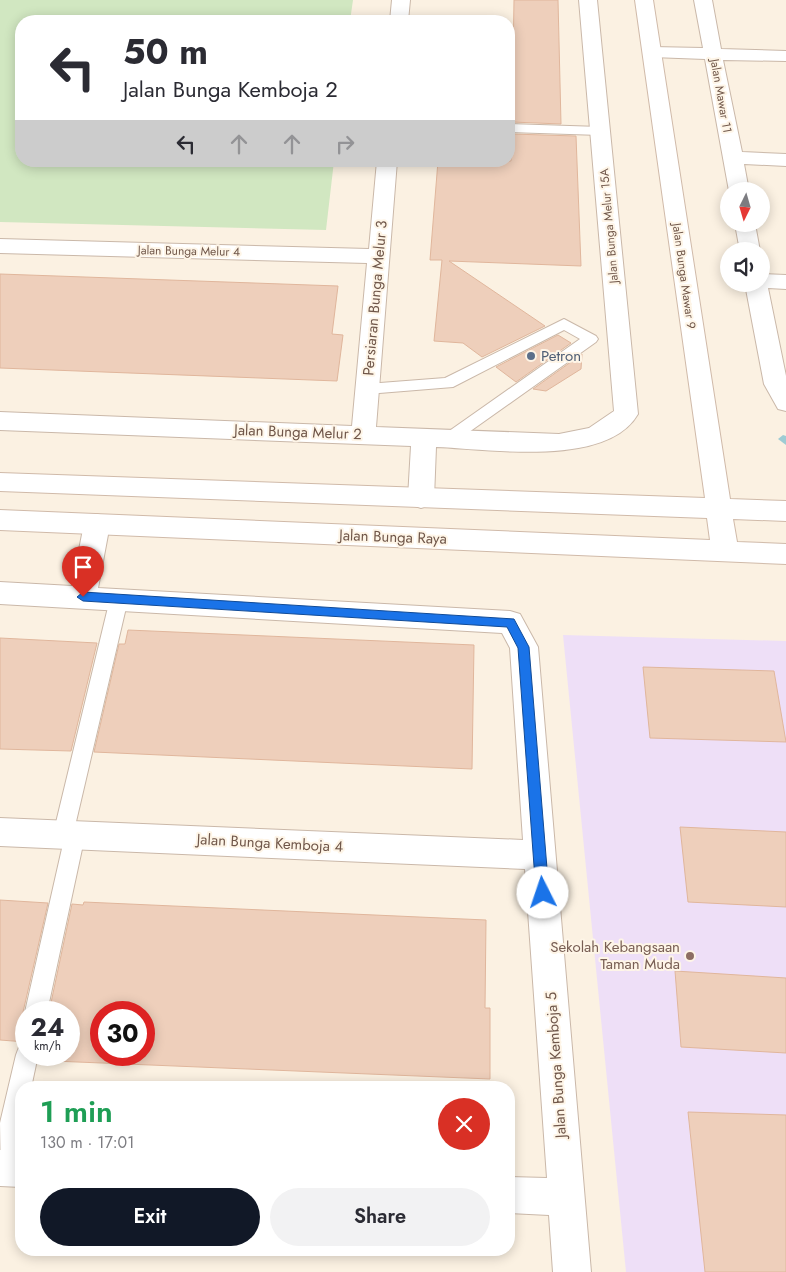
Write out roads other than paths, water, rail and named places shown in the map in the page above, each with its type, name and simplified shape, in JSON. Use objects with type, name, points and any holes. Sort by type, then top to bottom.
[{"type":"street","points":[[400,15],[401,0]]},
{"type":"street","name":"Jalan Bunga Melur 15A","points":[[588,0],[626,414],[596,436]]},
{"type":"street","name":"Jalan Bunga Mawar 9","points":[[644,0],[725,551]]},
{"type":"street","name":"Jalan Mawar 11","points":[[703,0],[737,182]]},
{"type":"street","points":[[652,52],[786,56]]},
{"type":"street","points":[[732,158],[786,160]]},
{"type":"street","name":"Persiaran Bunga Melur 3","points":[[363,435],[386,167]]},
{"type":"street","name":"Jalan Bunga Melur 4","points":[[0,246],[379,256]]},
{"type":"street","points":[[770,281],[786,282]]},
{"type":"street","points":[[758,292],[776,384],[786,403]]},
{"type":"street","name":"Jalan Bunga Melur 2","points":[[0,421],[559,443],[596,436]]},
{"type":"street","points":[[421,498],[424,437]]},
{"type":"street","points":[[0,482],[786,511]]},
{"type":"street","name":"Jalan Bunga Raya","points":[[0,520],[786,554]]},
{"type":"street","points":[[83,597],[97,524]]},
{"type":"street","points":[[0,593],[119,599]]},
{"type":"street","name":"Jalan Bunga Kemboja 5","points":[[119,599],[510,622],[524,647],[572,1272]]},
{"type":"street","name":"Jalan Bunga Kemboja 4","points":[[0,832],[540,855]]},
{"type":"street","points":[[515,1194],[566,1198]]},
{"type":"lane","points":[[515,128],[600,131]]},
{"type":"lane","points":[[368,388],[448,383],[564,324],[591,339],[619,338]]},
{"type":"lane","points":[[450,438],[591,339]]},
{"type":"lane","points":[[38,1001],[69,835],[119,599]]},
{"type":"lane","points":[[22,1081],[24,1066]]},
{"type":"lane","points":[[8,1169],[15,1125]]},
{"type":"place","name":"Petron","points":[[531,356]]},
{"type":"place","name":"Sekolah Kebangsaan Taman Muda","points":[[690,956]]}]
